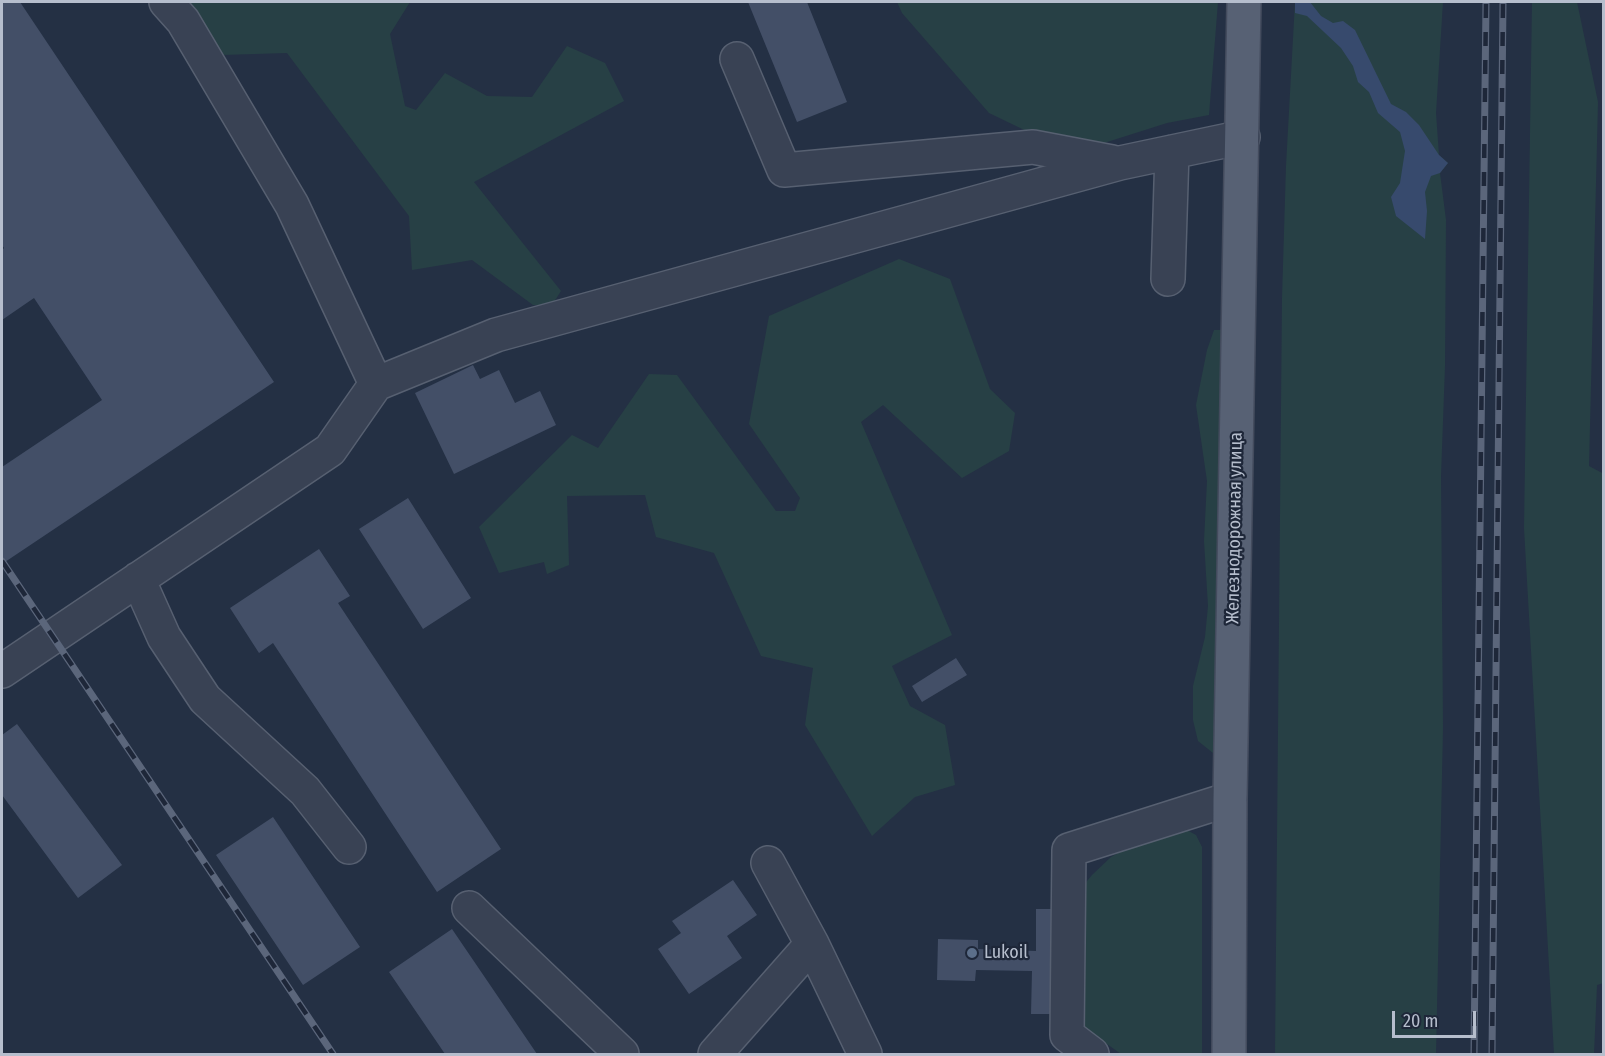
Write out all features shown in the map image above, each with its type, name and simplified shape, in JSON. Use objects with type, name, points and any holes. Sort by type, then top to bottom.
[{"type":"main road","name":"Железнодорожная улица","points":[[1229,1054],[1230,799],[1244,2]]},
{"type":"street","points":[[166,2],[183,21],[292,205],[376,384]]},
{"type":"street","points":[[737,59],[784,170],[1033,147],[1120,163]]},
{"type":"street","points":[[2,671],[330,450],[376,384],[496,335],[1120,163],[1243,137]]},
{"type":"street","points":[[1168,279],[1173,152]]},
{"type":"street","points":[[138,579],[164,637],[206,699],[305,791],[349,847]]},
{"type":"street","points":[[1092,1054],[1066,1035],[1069,850],[1230,799]]},
{"type":"street","points":[[768,863],[812,944],[865,1054]]},
{"type":"street","points":[[469,908],[622,1054]]},
{"type":"street","points":[[715,1054],[812,944]]},
{"type":"green space","points":[[187,2],[410,2],[390,34],[405,106],[416,110],[445,73],[487,96],[532,97],[567,46],[605,63],[624,101],[474,182],[561,291],[552,305],[533,305],[472,260],[412,270],[409,216],[287,53],[222,55]]},
{"type":"green space","points":[[897,2],[1218,2],[1209,115],[1167,123],[1104,143],[1041,138],[989,113],[902,13]]},
{"type":"green space","points":[[1295,2],[1443,2],[1436,113],[1439,155],[1448,163],[1440,173],[1446,220],[1445,366],[1441,476],[1443,728],[1436,1054],[1275,1054],[1282,298]]},
{"type":"green space","points":[[1532,2],[1577,2],[1598,102],[1589,466],[1604,474],[1604,983],[1597,985],[1594,1054],[1554,1054],[1524,528]]},
{"type":"green space","points":[[899,259],[950,279],[990,389],[1015,413],[1009,451],[962,478],[883,405],[861,422],[952,635],[892,666],[910,706],[945,725],[955,785],[915,797],[872,836],[805,725],[813,668],[761,656],[714,553],[656,537],[645,495],[567,496],[569,565],[547,574],[544,562],[499,573],[479,527],[572,435],[598,448],[649,374],[677,375],[776,511],[795,511],[800,498],[749,424],[769,316]]},
{"type":"green space","points":[[1214,330],[1229,330],[1220,745],[1213,753],[1198,741],[1193,720],[1193,686],[1205,637],[1208,606],[1204,541],[1207,481],[1196,405],[1207,350]]},
{"type":"green space","points":[[1183,828],[1196,835],[1202,847],[1202,1054],[1121,1054],[1086,1029],[1077,1017],[1083,886],[1111,857],[1134,844]]},
{"type":"water","points":[[1295,2],[1310,2],[1321,16],[1333,23],[1343,21],[1355,30],[1391,104],[1406,112],[1419,125],[1439,155],[1448,163],[1440,173],[1431,176],[1425,192],[1427,211],[1425,239],[1396,216],[1391,197],[1400,183],[1405,151],[1400,132],[1378,113],[1369,92],[1358,82],[1353,66],[1341,48],[1307,16],[1295,13]]},
{"type":"building","points":[[2,2],[20,2],[274,382],[2,564],[2,467],[102,400],[34,298],[2,320],[2,250],[4,248],[2,245]]},
{"type":"building","points":[[748,2],[807,2],[847,102],[797,122]]},
{"type":"building","points":[[473,365],[480,379],[499,370],[515,403],[540,391],[556,425],[454,474],[415,393]]},
{"type":"building","points":[[408,498],[471,598],[423,629],[359,529]]},
{"type":"building","points":[[319,549],[350,596],[338,603],[501,849],[437,892],[273,643],[259,653],[230,608]]},
{"type":"building","points":[[956,658],[967,675],[922,702],[912,686]]},
{"type":"building","points":[[17,724],[122,865],[78,898],[2,795],[2,735]]},
{"type":"building","points":[[273,817],[360,947],[303,985],[216,855]]},
{"type":"building","points":[[733,880],[757,915],[727,936],[742,958],[689,994],[658,949],[681,933],[672,921]]},
{"type":"building","points":[[1036,909],[1064,909],[1062,1014],[1031,1014],[1032,971],[976,970],[975,981],[937,980],[938,939],[978,940],[978,949],[1036,951]]},
{"type":"building","points":[[452,929],[537,1054],[445,1054],[389,972]]},
{"type":"railway","points":[[1474,1054],[1486,2]]},
{"type":"railway","points":[[1492,1054],[1503,2]]},
{"type":"railway","points":[[2,561],[333,1054]]},
{"type":"place","name":"Lukoil","points":[[972,953]]}]
